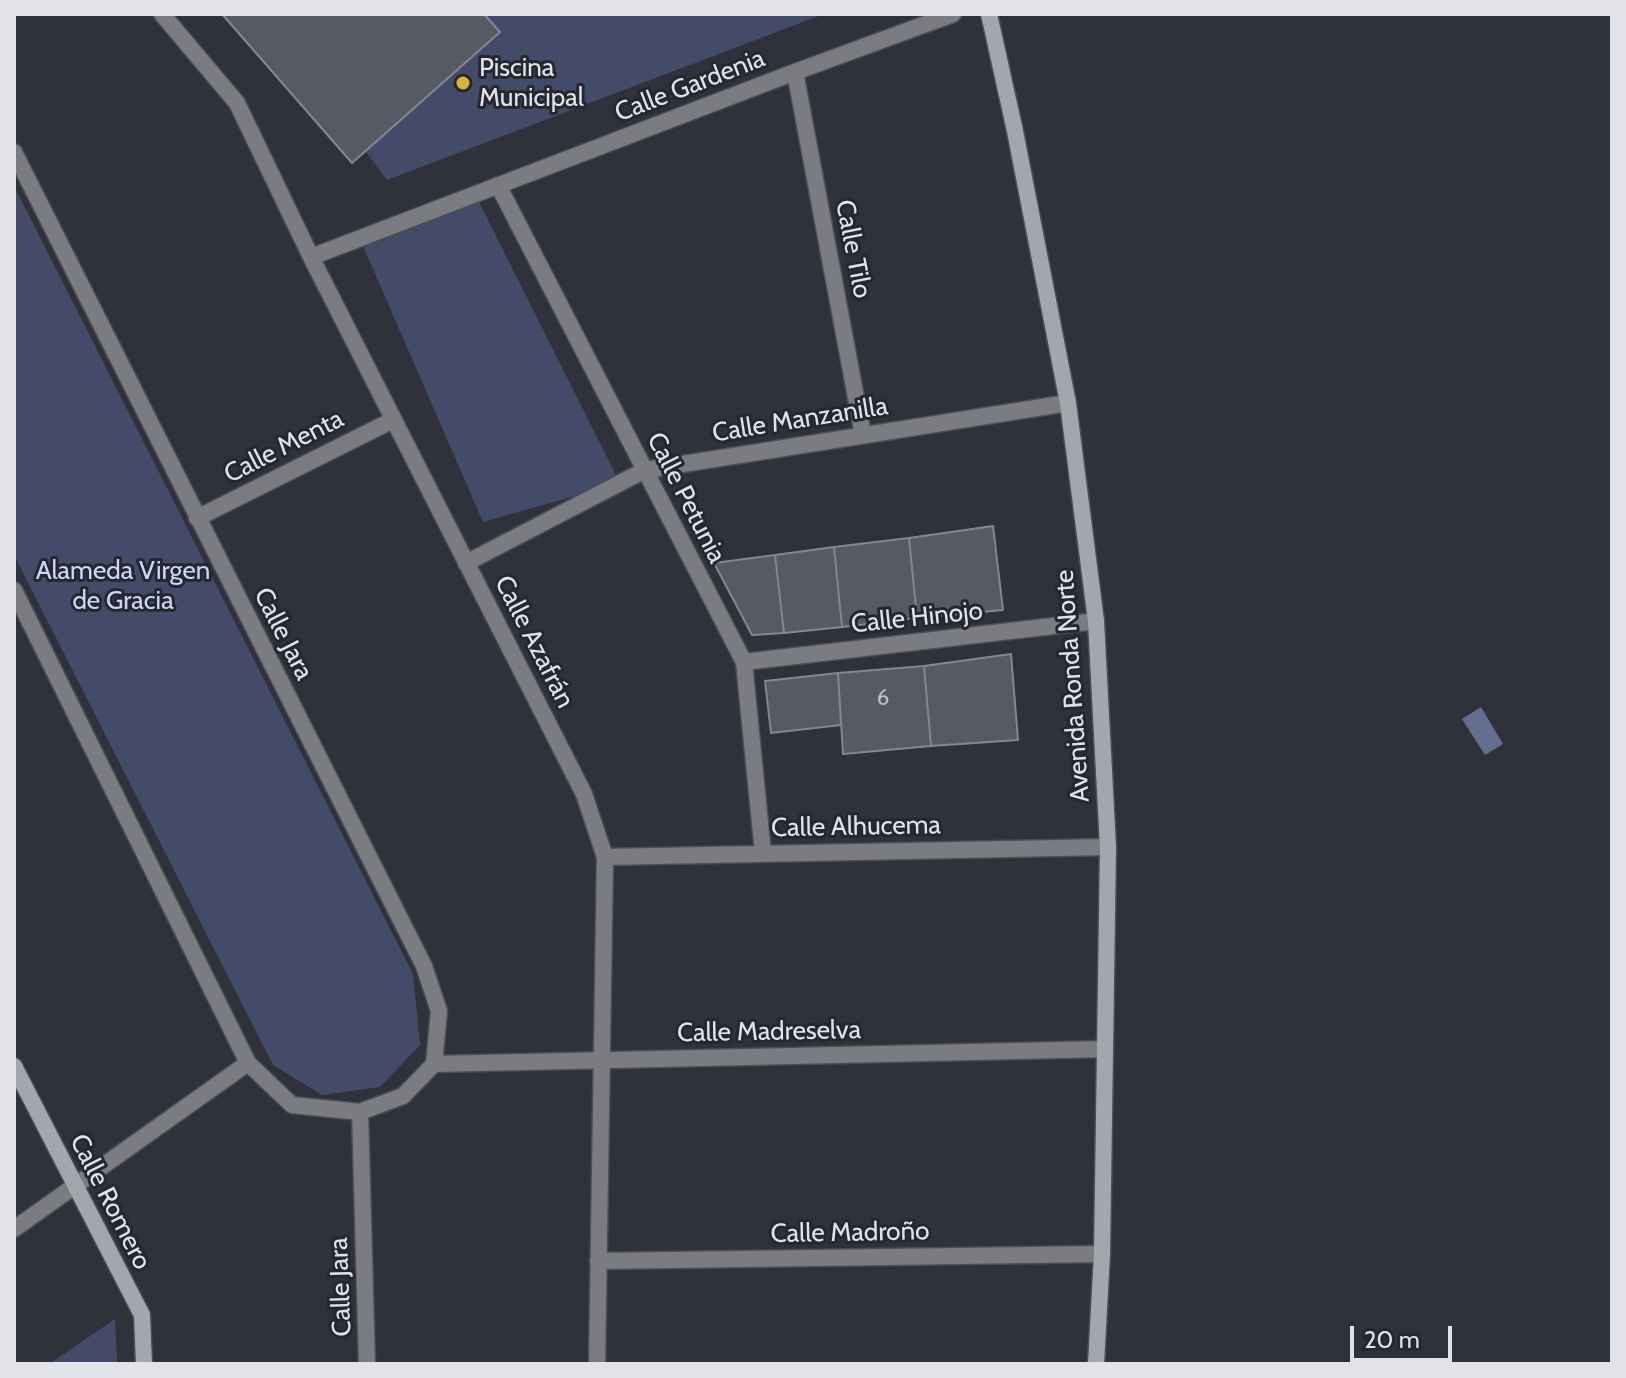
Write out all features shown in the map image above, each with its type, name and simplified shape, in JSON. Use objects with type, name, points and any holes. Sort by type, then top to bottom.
[{"type":"street","name":"Calle Azafrán","points":[[162,14],[237,103],[311,257],[584,794],[605,857],[597,1364]]},
{"type":"street","name":"Calle Gardenia","points":[[311,257],[953,14]]},
{"type":"street","name":"Avenida Ronda Norte","points":[[989,14],[1068,403],[1096,621],[1108,847],[1102,1254],[1096,1364]]},
{"type":"street","name":"Calle Tilo","points":[[795,72],[863,435]]},
{"type":"street","name":"Calle Jara","points":[[14,152],[424,966],[439,1011],[434,1064]]},
{"type":"street","name":"Calle Petunia","points":[[498,185],[744,662],[763,853]]},
{"type":"street","name":"Calle Manzanilla","points":[[466,563],[645,470],[1068,403]]},
{"type":"street","name":"Calle Menta","points":[[197,518],[393,420]]},
{"type":"street","points":[[14,590],[18,609],[248,1063],[292,1105],[360,1112],[403,1096],[434,1064]]},
{"type":"street","name":"Calle Hinojo","points":[[744,662],[1096,621]]},
{"type":"street","name":"Calle Alhucema","points":[[605,857],[1108,847]]},
{"type":"street","name":"Calle Madreselva","points":[[434,1064],[1105,1049]]},
{"type":"street","points":[[14,1229],[248,1063]]},
{"type":"street","name":"Calle Romero","points":[[14,1066],[142,1315],[144,1364]]},
{"type":"street","name":"Calle Jara","points":[[360,1112],[367,1364]]},
{"type":"street","name":"Calle Madroño","points":[[598,1261],[1102,1254]]},
{"type":"green space","name":"Piscina Municipal","points":[[222,14],[824,14],[387,180],[366,152],[352,163]]},
{"type":"green space","name":"Alameda Virgen de Gracia","points":[[14,186],[413,974],[420,1045],[380,1087],[322,1095],[273,1065],[14,555]]},
{"type":"green space","points":[[475,194],[620,483],[483,522],[360,239]]},
{"type":"green space","points":[[115,1319],[117,1364],[49,1364]]},
{"type":"shaded area","points":[[1481,707],[1503,744],[1485,755],[1462,719]]},
{"type":"building","points":[[222,14],[484,14],[500,32],[352,163]]},
{"type":"building","points":[[993,526],[1003,610],[917,618],[909,538]]},
{"type":"building","points":[[909,538],[917,618],[842,627],[834,547]]},
{"type":"building","points":[[834,547],[842,627],[784,633],[775,555]]},
{"type":"building","points":[[775,555],[784,633],[752,635],[714,563]]},
{"type":"building","points":[[1011,654],[1018,740],[931,746],[924,666]]},
{"type":"building","points":[[924,666],[931,746],[843,754],[838,673]]},
{"type":"building","points":[[838,673],[841,725],[771,733],[765,681]]},
{"type":"place","name":"Piscina Municipal","points":[[463,83]]}]
